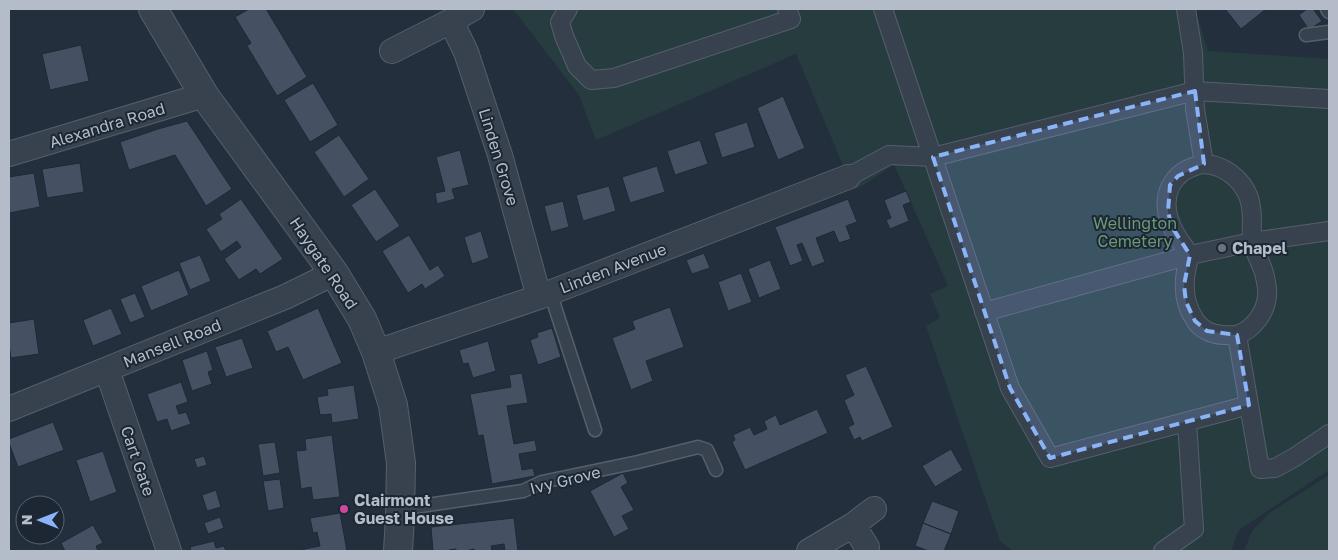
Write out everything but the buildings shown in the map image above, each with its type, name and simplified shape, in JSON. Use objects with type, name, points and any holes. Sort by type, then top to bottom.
[{"type":"street","name":"Haygate Road","points":[[153,9],[204,95],[334,273],[362,319],[376,352],[393,404],[401,463],[398,551]]},
{"type":"street","points":[[392,51],[472,9]]},
{"type":"street","points":[[568,9],[560,22],[564,36],[577,66],[591,80],[614,78],[791,19],[788,9]]},
{"type":"street","points":[[883,9],[1010,388],[1050,458],[1249,405]]},
{"type":"street","points":[[1186,9],[1193,53],[1195,109],[1204,164]]},
{"type":"street","name":"Linden Grove","points":[[451,21],[466,52],[545,294]]},
{"type":"street","points":[[848,176],[889,155],[933,157],[1195,91],[1329,99]]},
{"type":"street","name":"Alexandra Road","points":[[9,154],[204,95]]},
{"type":"street","points":[[1213,164],[1229,171],[1244,187],[1251,204],[1252,242],[1265,275],[1267,296],[1264,310],[1255,323],[1241,334],[1222,335],[1207,331],[1195,321],[1186,302],[1184,285],[1185,269],[1190,255],[1179,241],[1172,227],[1167,200],[1170,185],[1178,176],[1193,166],[1213,164]]},
{"type":"street","name":"Linden Avenue","points":[[376,352],[545,294],[848,176]]},
{"type":"street","points":[[984,312],[1190,255],[1252,242],[1329,230]]},
{"type":"street","name":"Mansell Road","points":[[9,409],[285,297],[334,273]]},
{"type":"street","points":[[1237,335],[1260,469],[1276,468],[1329,434]]},
{"type":"street","name":"Cart Gate","points":[[107,370],[169,551]]},
{"type":"street","points":[[1164,551],[1194,530],[1187,422]]},
{"type":"street","points":[[809,551],[874,510]]},
{"type":"street","points":[[853,525],[867,547]]},
{"type":"lane","points":[[1306,35],[1329,32]]},
{"type":"lane","points":[[545,294],[595,430]]},
{"type":"lane","name":"Ivy Grove","points":[[400,509],[523,491],[542,482],[638,462],[698,447],[706,450],[716,470]]},
{"type":"highlighted area","points":[[1195,91],[1204,164],[1178,176],[1170,185],[1168,212],[1172,227],[1190,255],[1184,285],[1186,302],[1195,321],[1207,331],[1237,335],[1249,405],[1050,458],[1010,388],[933,157]]},
{"type":"green space","name":"Wellington Cemetery","points":[[513,9],[1195,9],[1208,51],[1329,59],[1329,470],[1239,530],[1231,551],[1013,551],[1000,541],[926,326],[940,318],[930,294],[948,286],[894,165],[857,189],[848,177],[796,54],[596,140],[579,95]]},
{"type":"green space","points":[[1329,475],[1329,551],[1244,551],[1252,531],[1271,512]]},
{"type":"place","name":"Chapel","points":[[1222,248]]},
{"type":"place","name":"Clairmont Guest House","points":[[344,509]]}]
